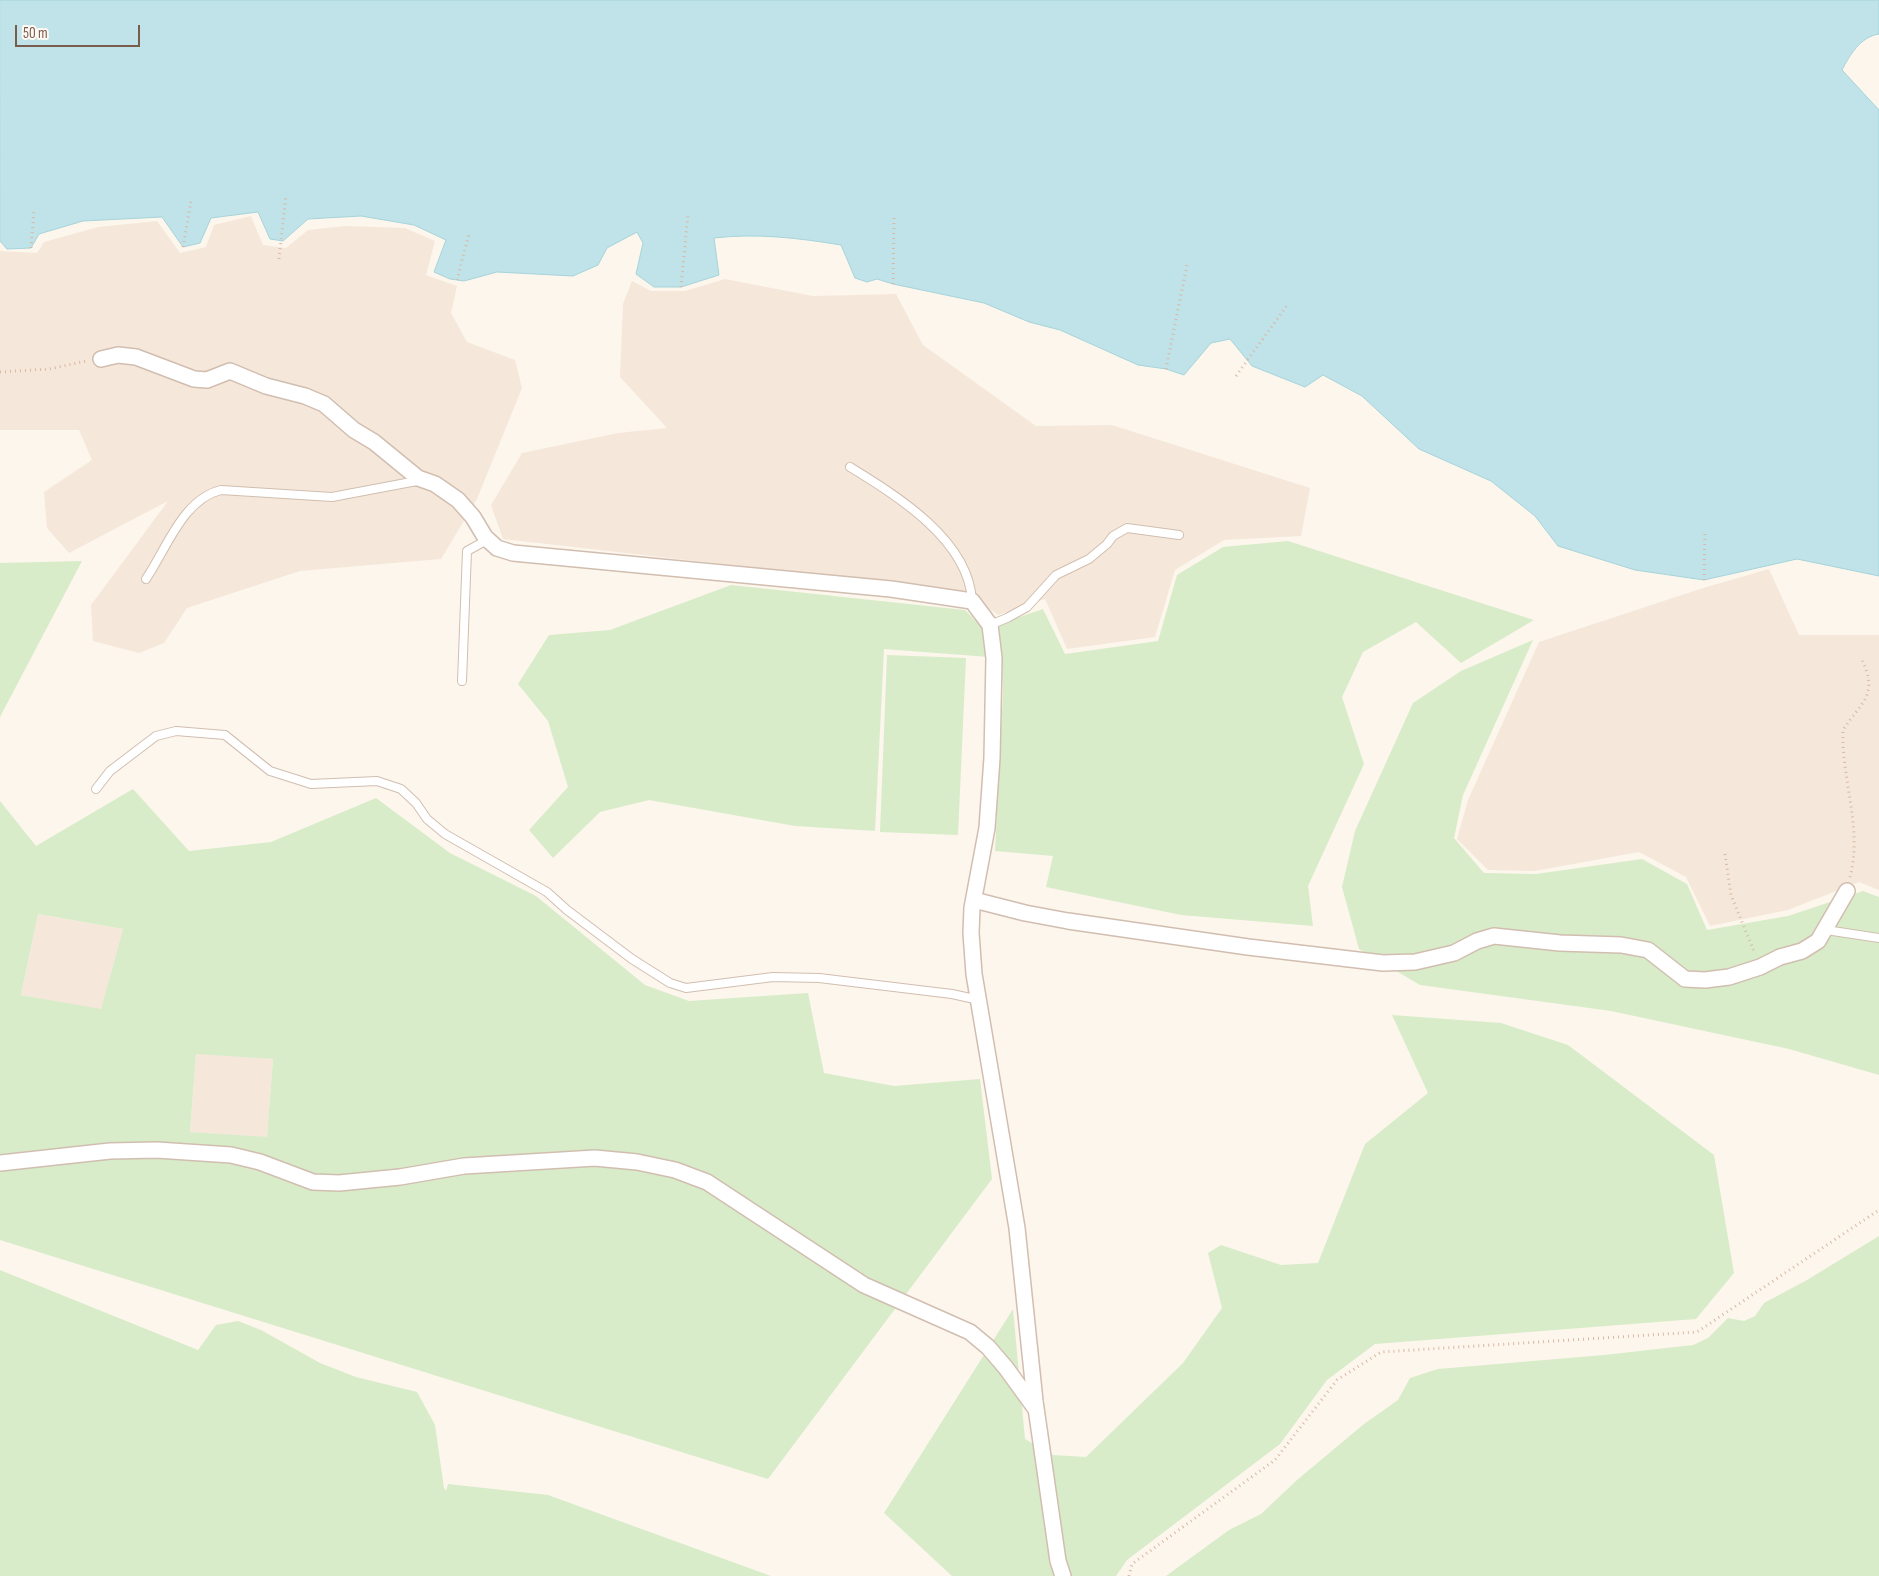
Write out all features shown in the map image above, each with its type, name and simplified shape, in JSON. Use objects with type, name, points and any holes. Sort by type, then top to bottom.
[{"type":"street","points":[[101,359],[118,355],[136,357],[194,379],[207,380],[230,371],[266,386],[305,396],[324,404],[354,430],[424,480],[458,500],[474,517],[487,540],[496,548],[513,553],[891,590],[972,601],[990,625],[994,676],[991,776],[987,828],[970,933],[979,1000],[1017,1228],[1036,1409],[1058,1561],[1063,1576]]},
{"type":"street","points":[[974,900],[1025,913],[1068,921],[1248,947],[1383,963],[1415,962],[1454,953],[1477,941],[1494,936],[1560,944],[1620,945],[1648,950],[1685,979],[1705,980],[1729,978],[1760,967],[1780,957],[1802,951],[1818,941],[1847,891]]},
{"type":"street","points":[[0,1163],[110,1151],[166,1151],[231,1156],[260,1162],[313,1182],[339,1183],[400,1177],[464,1166],[596,1158],[637,1162],[675,1170],[707,1182],[864,1285],[970,1332],[988,1346],[1036,1409]]},
{"type":"lane","points":[[850,467],[909,507],[948,542],[963,565],[971,590],[972,601]]},
{"type":"lane","points":[[146,579],[189,509],[208,493],[222,490],[283,496],[332,497],[424,480]]},
{"type":"lane","points":[[990,625],[1027,607],[1056,575],[1089,558],[1107,544],[1113,536],[1127,528],[1179,535]]},
{"type":"lane","points":[[462,680],[467,551],[487,540]]},
{"type":"lane","points":[[96,789],[110,771],[156,736],[176,731],[225,735],[270,771],[311,784],[377,781],[401,790],[416,803],[427,819],[445,834],[547,892],[567,910],[632,959],[670,983],[693,988],[773,977],[819,978],[952,994],[979,1000]]},
{"type":"lane","points":[[1826,930],[1879,938]]},
{"type":"path","points":[[279,259],[286,195]]},
{"type":"path","points":[[183,247],[191,201]]},
{"type":"path","points":[[31,248],[34,210]]},
{"type":"path","points":[[681,287],[688,214]]},
{"type":"path","points":[[893,284],[894,217]]},
{"type":"path","points":[[457,280],[469,234]]},
{"type":"path","points":[[1166,369],[1187,265]]},
{"type":"path","points":[[1236,376],[1288,304]]},
{"type":"path","points":[[0,372],[49,369],[79,361],[101,359]]},
{"type":"path","points":[[1704,580],[1705,531]]},
{"type":"path","points":[[1862,660],[1873,672]]},
{"type":"path","points":[[1847,891],[1853,856],[1852,822],[1844,763],[1843,730],[1848,721],[1860,713],[1872,694]]},
{"type":"path","points":[[1725,854],[1732,894],[1760,967]]},
{"type":"path","points":[[1129,1576],[1132,1564],[1275,1460],[1337,1380],[1382,1352],[1697,1332],[1879,1210]]},
{"type":"shaded area","points":[[251,216],[263,245],[286,248],[308,230],[345,226],[405,228],[435,241],[426,275],[457,286],[451,313],[467,342],[515,360],[522,388],[477,499],[441,559],[300,571],[187,608],[164,643],[139,653],[93,641],[91,605],[168,501],[69,553],[47,528],[44,492],[92,460],[79,430],[0,430],[0,251],[37,253],[44,242],[98,227],[157,221],[180,253],[206,247],[214,225]]},
{"type":"shaded area","points":[[725,279],[813,296],[896,294],[923,345],[1036,426],[1112,425],[1310,488],[1301,536],[1224,540],[1175,570],[1155,637],[1067,649],[1045,599],[998,615],[971,596],[923,587],[503,539],[491,505],[522,453],[618,433],[667,428],[620,377],[623,304],[632,281],[651,291],[685,291]]},
{"type":"shaded area","points":[[1769,569],[1799,635],[1879,635],[1879,890],[1859,882],[1788,910],[1710,926],[1686,877],[1639,852],[1535,871],[1488,870],[1457,839],[1468,800],[1539,642],[1703,588]]},
{"type":"shaded area","points":[[38,914],[123,929],[101,1010],[21,995]]},
{"type":"shaded area","points":[[196,1053],[273,1059],[267,1138],[190,1132]]},
{"type":"green space","points":[[1288,541],[1534,620],[1461,663],[1416,622],[1363,652],[1342,697],[1364,764],[1308,886],[1313,926],[1181,915],[1046,887],[1053,856],[995,851],[1003,692],[1002,658],[884,649],[875,831],[795,826],[649,800],[600,812],[553,858],[529,830],[568,787],[548,721],[518,684],[549,635],[610,630],[731,585],[965,610],[984,629],[1043,609],[1065,654],[1158,641],[1177,575],[1223,547]]},
{"type":"green space","points":[[82,561],[0,717],[0,563]]},
{"type":"green space","points":[[1533,640],[1463,795],[1454,838],[1484,873],[1536,874],[1642,859],[1687,884],[1707,930],[1788,916],[1863,891],[1879,897],[1879,1075],[1789,1049],[1611,1011],[1420,985],[1359,949],[1342,887],[1355,831],[1413,703],[1461,671]]},
{"type":"green space","points":[[887,655],[966,658],[958,835],[880,832]]},
{"type":"green space","points":[[133,789],[189,851],[271,842],[376,798],[450,853],[536,896],[645,985],[689,1001],[808,993],[824,1073],[894,1086],[980,1079],[992,1179],[768,1479],[0,1240],[0,801],[36,846]],"holes":[[[38,914],[123,929],[101,1009],[21,995]],[[196,1054],[273,1059],[267,1137],[190,1132]]]},
{"type":"green space","points":[[1392,1015],[1501,1023],[1568,1045],[1714,1155],[1734,1273],[1696,1319],[1375,1344],[1327,1380],[1280,1444],[1127,1560],[1116,1576],[952,1576],[884,1513],[1013,1309],[1025,1439],[1053,1455],[1086,1457],[1183,1363],[1222,1308],[1208,1253],[1221,1245],[1281,1265],[1318,1263],[1365,1144],[1428,1093]]},
{"type":"green space","points":[[1879,1236],[1879,1576],[1166,1576],[1229,1530],[1261,1514],[1297,1480],[1364,1424],[1398,1400],[1410,1378],[1438,1369],[1604,1355],[1693,1345],[1708,1338],[1728,1318],[1744,1321],[1755,1316],[1764,1303],[1807,1280]]},
{"type":"green space","points":[[0,1270],[198,1350],[216,1325],[238,1321],[261,1330],[320,1363],[356,1377],[417,1392],[435,1425],[446,1491],[448,1484],[548,1495],[771,1576],[0,1576]]},
{"type":"water","points":[[0,0],[1879,0],[1879,34],[1861,43],[1852,53],[1842,70],[1879,110],[1879,576],[1797,559],[1704,580],[1635,570],[1558,546],[1535,516],[1491,481],[1419,449],[1362,396],[1323,375],[1305,387],[1252,366],[1230,339],[1211,343],[1184,375],[1166,369],[1138,365],[1060,330],[1029,322],[984,303],[877,279],[867,282],[855,278],[841,245],[778,237],[714,238],[719,275],[681,287],[654,287],[636,274],[643,243],[637,232],[607,248],[598,265],[573,276],[497,272],[464,281],[450,279],[434,272],[446,240],[414,225],[361,216],[308,219],[283,241],[270,239],[258,212],[211,218],[200,243],[183,247],[162,217],[83,221],[39,234],[31,248],[7,249],[0,241]]}]
